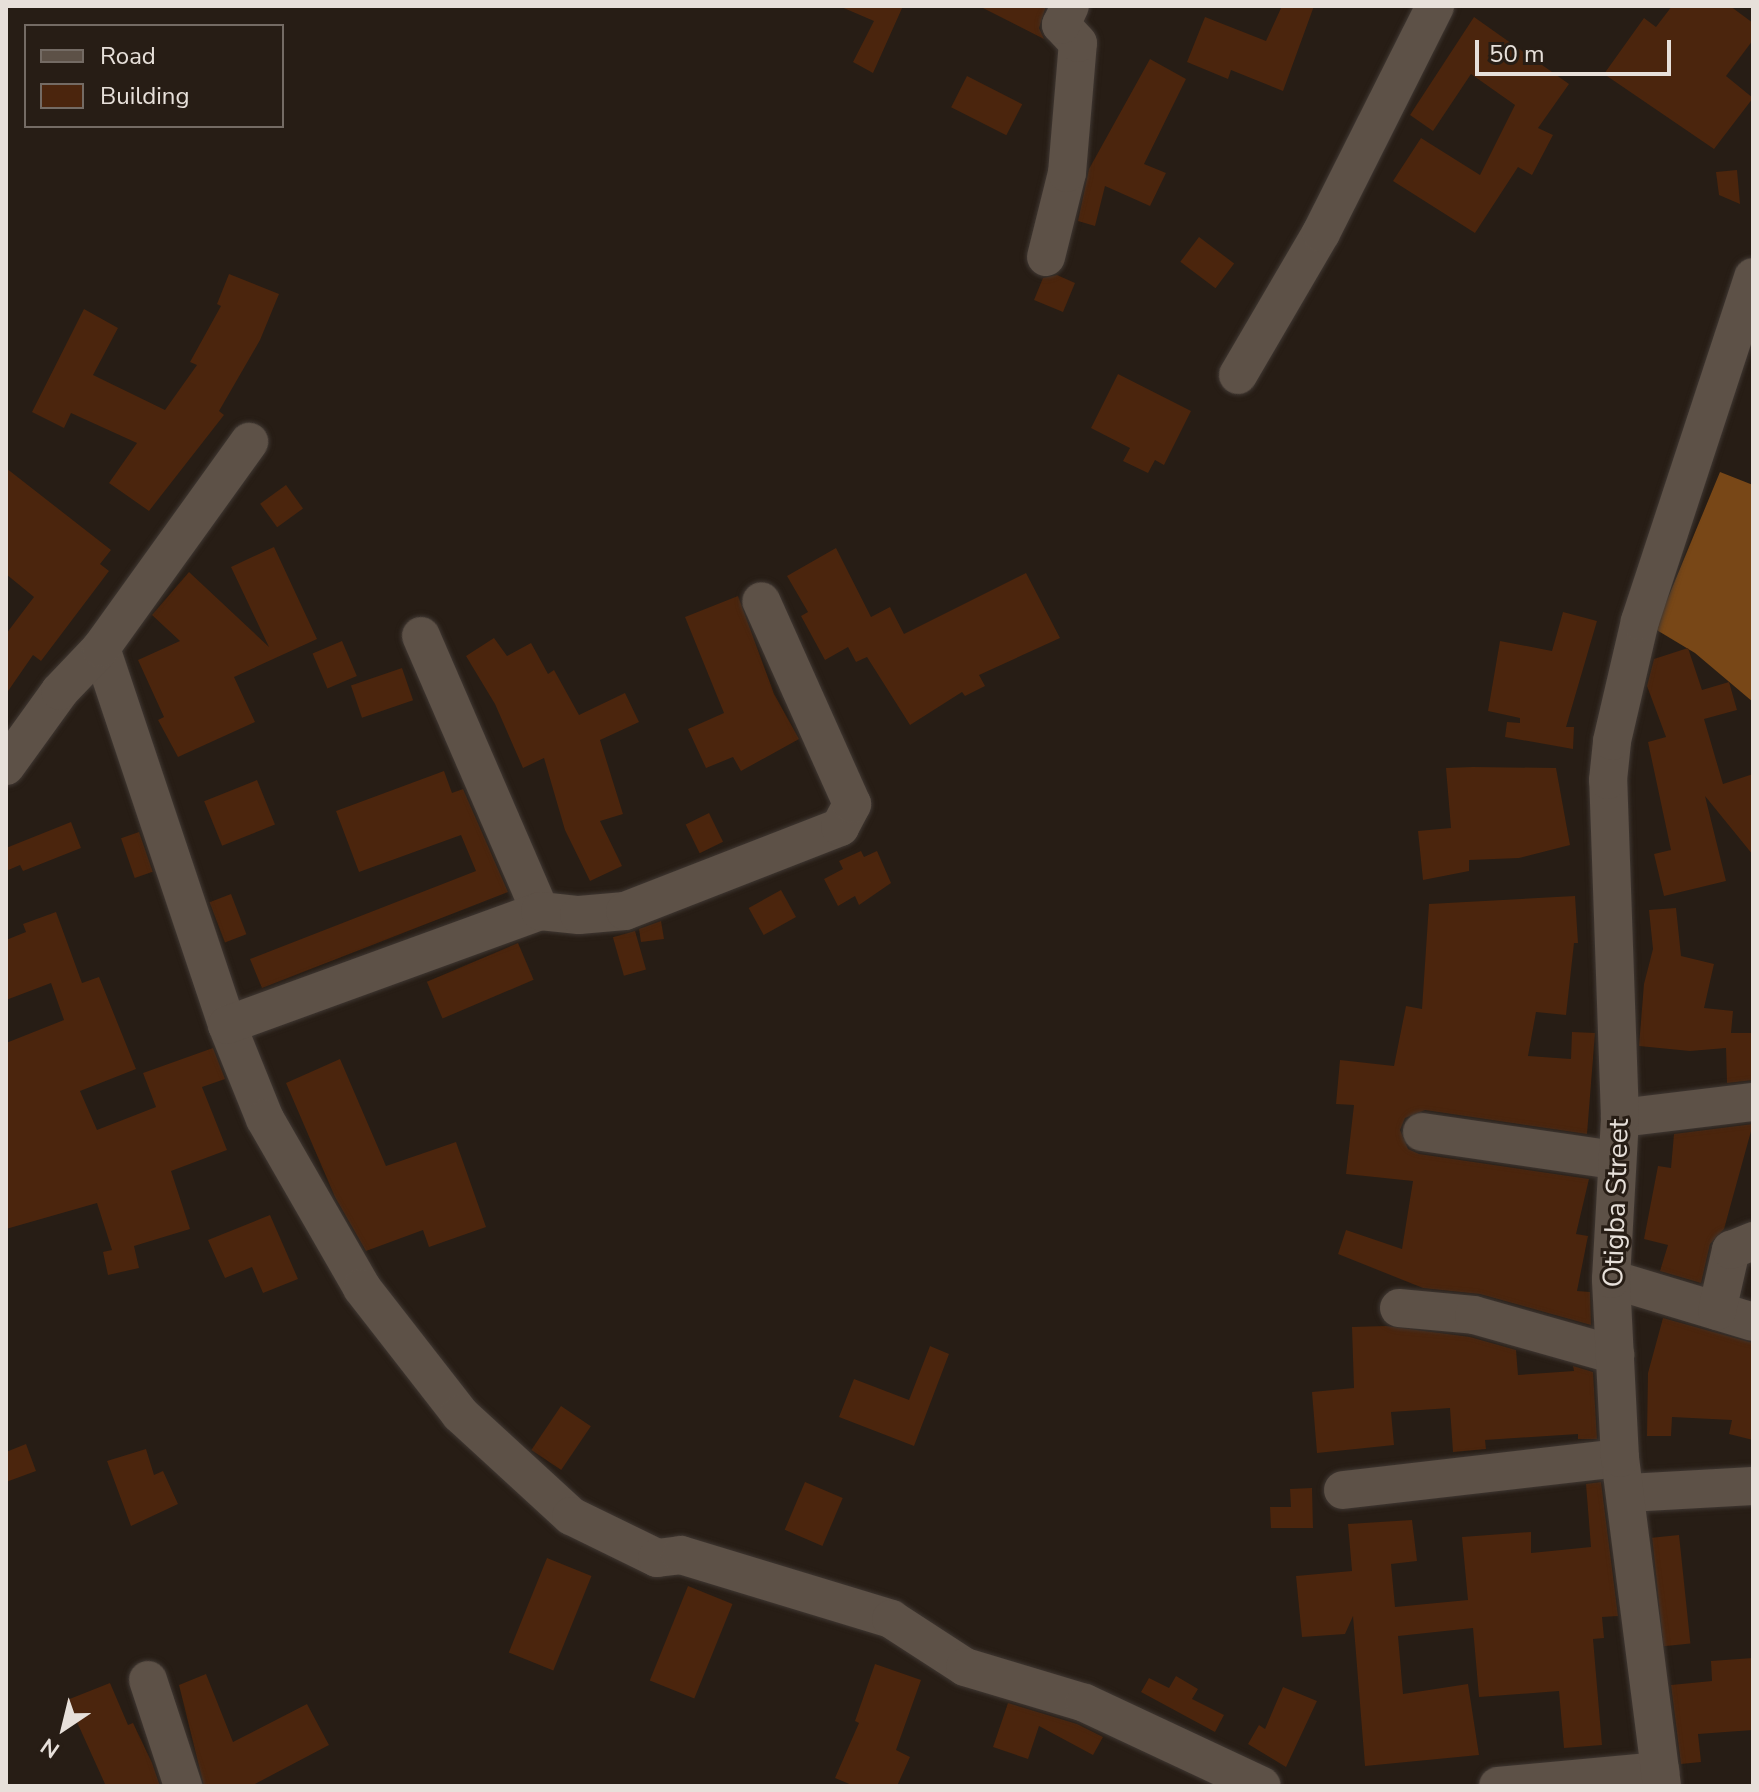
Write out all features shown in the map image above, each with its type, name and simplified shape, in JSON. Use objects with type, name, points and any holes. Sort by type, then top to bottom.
[{"type":"street","points":[[1046,257],[1067,173],[1078,43],[1061,25],[1070,6]]},
{"type":"street","points":[[1238,375],[1321,233],[1435,6]]},
{"type":"street","name":"Otigba Street","points":[[1661,1779],[1624,1476],[1615,1355],[1611,1279],[1615,1160],[1620,1118],[1608,780],[1612,741],[1640,621],[1753,277]]},
{"type":"street","points":[[6,766],[60,691],[101,648],[249,442]]},
{"type":"street","points":[[227,1025],[540,911],[579,915],[625,911],[840,827],[852,804],[761,601]]},
{"type":"street","points":[[421,636],[540,911]]},
{"type":"street","points":[[101,648],[227,1025],[265,1119],[362,1288],[460,1414],[571,1516],[657,1558],[681,1555],[891,1619],[965,1667],[1085,1703],[1262,1786]]},
{"type":"street","points":[[1620,1118],[1753,1102]]},
{"type":"street","points":[[1422,1132],[1615,1160]]},
{"type":"street","points":[[1717,1311],[1731,1250],[1753,1241]]},
{"type":"street","points":[[1611,1279],[1753,1322]]},
{"type":"street","points":[[1399,1308],[1474,1315],[1615,1355]]},
{"type":"street","points":[[1343,1490],[1624,1476],[1753,1486]]},
{"type":"street","points":[[148,1680],[183,1786]]},
{"type":"street","points":[[1498,1786],[1661,1779]]},
{"type":"shaded area","points":[[1720,472],[1753,485],[1753,702],[1695,653],[1655,629]]},
{"type":"building","points":[[839,6],[903,6],[873,73],[853,62],[874,21]]},
{"type":"building","points":[[979,6],[1046,6],[1039,28],[1044,39]]},
{"type":"building","points":[[1282,6],[1314,6],[1283,91],[1231,70],[1228,79],[1187,62],[1205,17],[1266,41]]},
{"type":"building","points":[[1672,6],[1730,6],[1753,23],[1753,40],[1726,76],[1753,98],[1714,149],[1604,74],[1644,18],[1656,27]]},
{"type":"building","points":[[1474,17],[1569,84],[1538,128],[1553,135],[1532,175],[1518,167],[1475,233],[1393,181],[1421,138],[1480,175],[1515,105],[1471,74],[1433,131],[1410,115]]},
{"type":"building","points":[[1150,59],[1186,79],[1144,164],[1166,173],[1150,206],[1105,186],[1095,226],[1078,221],[1089,169]]},
{"type":"building","points":[[967,76],[1022,104],[1006,135],[951,107]]},
{"type":"building","points":[[1737,170],[1740,204],[1719,195],[1716,172]]},
{"type":"building","points":[[1199,237],[1234,263],[1215,288],[1180,262]]},
{"type":"building","points":[[229,274],[279,294],[260,340],[219,411],[224,415],[149,511],[109,483],[137,443],[71,413],[64,428],[32,412],[84,309],[118,328],[93,375],[165,410],[197,365],[190,362],[221,306],[217,304]]},
{"type":"building","points":[[1057,275],[1075,283],[1063,312],[1034,300],[1043,278]]},
{"type":"building","points":[[1118,374],[1191,411],[1164,465],[1155,460],[1148,473],[1123,461],[1130,448],[1091,428]]},
{"type":"building","points":[[6,468],[111,550],[100,564],[109,571],[41,661],[33,655],[6,694],[6,634],[34,597],[6,574]]},
{"type":"building","points":[[286,485],[303,508],[277,527],[260,504]]},
{"type":"building","points":[[274,547],[317,639],[234,677],[255,722],[178,757],[158,720],[164,717],[138,660],[180,641],[152,615],[189,572],[269,647],[231,567]]},
{"type":"building","points":[[836,548],[871,617],[890,607],[904,634],[1026,573],[1060,638],[979,675],[985,686],[965,696],[962,692],[910,725],[867,657],[856,662],[848,647],[825,660],[801,616],[808,612],[787,576]]},
{"type":"building","points":[[738,596],[774,694],[799,739],[741,771],[733,757],[706,768],[688,729],[724,713],[685,617]]},
{"type":"building","points":[[1563,612],[1597,621],[1566,727],[1574,727],[1573,749],[1505,737],[1507,722],[1520,723],[1520,718],[1488,711],[1500,641],[1552,651]]},
{"type":"building","points":[[494,638],[507,656],[531,643],[548,674],[554,670],[579,715],[625,693],[639,722],[600,740],[623,814],[600,821],[622,866],[590,881],[565,830],[544,758],[523,768],[495,704],[466,656]]},
{"type":"building","points":[[342,641],[357,676],[327,688],[313,654]]},
{"type":"building","points":[[1688,648],[1702,690],[1729,682],[1737,710],[1704,719],[1723,784],[1753,774],[1753,855],[1705,796],[1726,881],[1664,896],[1654,854],[1671,850],[1648,742],[1666,737],[1647,686],[1654,659]]},
{"type":"building","points":[[402,668],[413,700],[362,718],[351,686]]},
{"type":"building","points":[[1446,768],[1556,768],[1570,845],[1519,858],[1469,860],[1469,871],[1423,880],[1418,831],[1451,828]]},
{"type":"building","points":[[444,771],[452,793],[463,789],[508,892],[262,988],[250,959],[476,871],[461,835],[359,872],[336,811]]},
{"type":"building","points":[[257,780],[275,825],[222,846],[204,801]]},
{"type":"building","points":[[709,813],[723,842],[700,853],[686,824]]},
{"type":"building","points":[[71,822],[81,848],[23,871],[20,865],[6,871],[6,848]]},
{"type":"building","points":[[139,832],[153,872],[135,878],[121,838]]},
{"type":"building","points":[[861,851],[864,857],[877,851],[891,883],[859,905],[855,896],[838,906],[824,879],[843,869],[839,861]]},
{"type":"building","points":[[781,890],[796,917],[764,935],[749,908]]},
{"type":"building","points":[[231,894],[246,934],[225,942],[210,902]]},
{"type":"building","points":[[1575,896],[1578,943],[1574,943],[1566,1015],[1536,1012],[1528,1056],[1571,1059],[1572,1032],[1595,1033],[1587,1134],[1425,1110],[1405,1118],[1400,1130],[1408,1149],[1419,1154],[1589,1179],[1576,1234],[1588,1236],[1577,1291],[1590,1292],[1591,1325],[1480,1294],[1423,1288],[1338,1254],[1346,1230],[1402,1249],[1413,1181],[1346,1174],[1354,1105],[1336,1104],[1340,1060],[1394,1066],[1406,1006],[1422,1009],[1429,904]]},
{"type":"building","points":[[1676,908],[1681,956],[1714,964],[1704,1008],[1733,1011],[1731,1033],[1753,1033],[1753,1080],[1727,1083],[1726,1048],[1690,1051],[1639,1046],[1644,984],[1653,949],[1649,910]]},
{"type":"building","points":[[56,912],[82,983],[99,977],[136,1069],[80,1091],[97,1130],[156,1107],[143,1073],[213,1048],[225,1079],[202,1087],[227,1150],[171,1171],[190,1229],[134,1246],[139,1268],[108,1275],[103,1252],[112,1250],[97,1203],[6,1229],[6,1043],[64,1020],[51,983],[6,1000],[6,940],[26,932],[23,924]]},
{"type":"building","points":[[661,921],[664,939],[641,942],[639,929]]},
{"type":"building","points":[[635,931],[646,969],[624,976],[613,937]]},
{"type":"building","points":[[518,943],[534,980],[442,1019],[427,982]]},
{"type":"building","points":[[340,1059],[386,1166],[456,1142],[486,1227],[429,1247],[423,1230],[366,1251],[335,1197],[286,1083]]},
{"type":"building","points":[[1753,1124],[1724,1229],[1710,1244],[1701,1283],[1660,1271],[1668,1245],[1644,1239],[1658,1166],[1671,1168],[1674,1134]]},
{"type":"building","points":[[270,1215],[298,1279],[263,1293],[252,1267],[225,1278],[208,1240]]},
{"type":"building","points":[[1663,1318],[1753,1343],[1753,1440],[1729,1434],[1732,1420],[1672,1417],[1671,1436],[1647,1436],[1648,1373]]},
{"type":"building","points":[[1386,1326],[1470,1337],[1516,1350],[1518,1375],[1574,1371],[1573,1366],[1593,1372],[1597,1439],[1578,1439],[1578,1434],[1485,1440],[1486,1449],[1453,1452],[1450,1408],[1391,1412],[1394,1445],[1317,1453],[1312,1392],[1354,1388],[1352,1327]]},
{"type":"building","points":[[930,1346],[949,1354],[914,1446],[839,1417],[854,1379],[909,1400]]},
{"type":"building","points":[[561,1406],[591,1426],[561,1470],[531,1450]]},
{"type":"building","points":[[26,1444],[36,1471],[6,1482],[6,1452]]},
{"type":"building","points":[[146,1449],[154,1475],[163,1471],[178,1504],[131,1526],[107,1461]]},
{"type":"building","points":[[805,1482],[843,1498],[822,1546],[785,1530]]},
{"type":"building","points":[[1601,1482],[1618,1616],[1602,1617],[1604,1638],[1593,1639],[1602,1745],[1564,1748],[1559,1691],[1479,1697],[1473,1628],[1398,1636],[1403,1694],[1468,1684],[1479,1755],[1365,1766],[1353,1616],[1345,1634],[1302,1637],[1296,1576],[1352,1571],[1348,1524],[1412,1520],[1417,1561],[1391,1564],[1395,1607],[1468,1600],[1462,1537],[1531,1532],[1531,1553],[1591,1547],[1586,1484]]},
{"type":"building","points":[[1312,1488],[1313,1528],[1271,1528],[1270,1507],[1291,1507],[1290,1489]]},
{"type":"building","points":[[1679,1535],[1690,1643],[1664,1646],[1652,1538]]},
{"type":"building","points":[[547,1558],[592,1576],[553,1671],[509,1653]]},
{"type":"building","points":[[688,1586],[733,1604],[694,1699],[650,1681]]},
{"type":"building","points":[[1753,1658],[1753,1730],[1698,1734],[1701,1762],[1681,1764],[1671,1685],[1712,1681],[1711,1661]]},
{"type":"building","points":[[875,1664],[921,1680],[896,1750],[910,1757],[897,1786],[854,1786],[835,1778],[859,1723],[855,1721]]},
{"type":"building","points":[[206,1674],[233,1742],[307,1704],[329,1745],[251,1786],[204,1786],[179,1685]]},
{"type":"building","points":[[1176,1676],[1198,1689],[1192,1699],[1224,1715],[1215,1732],[1141,1692],[1149,1678],[1169,1688]]},
{"type":"building","points":[[110,1683],[128,1725],[133,1723],[160,1786],[99,1786],[105,1784],[67,1700]]},
{"type":"building","points":[[1283,1687],[1317,1701],[1286,1767],[1248,1744],[1259,1725],[1265,1729]]},
{"type":"building","points":[[1008,1703],[1077,1724],[1103,1737],[1093,1755],[1039,1726],[1028,1759],[993,1747]]}]
